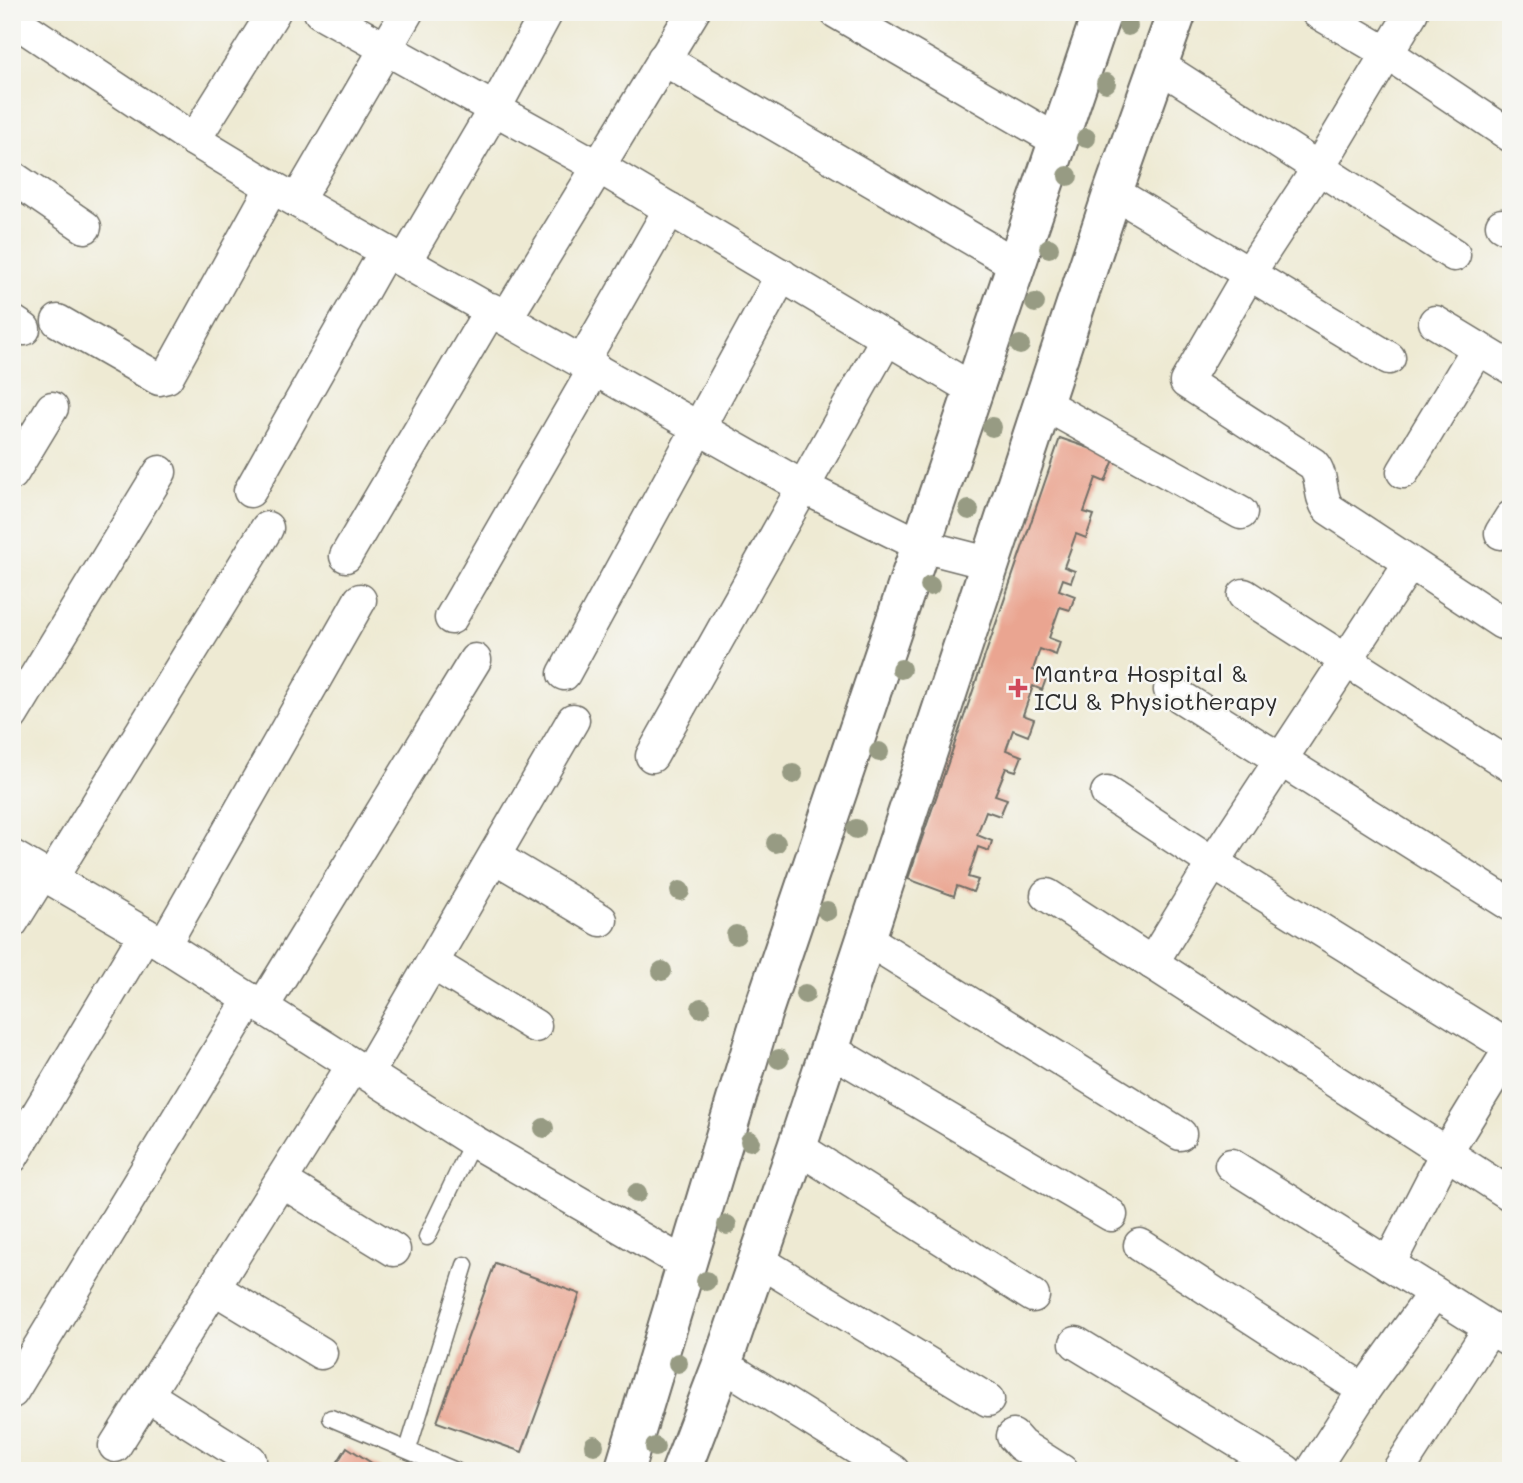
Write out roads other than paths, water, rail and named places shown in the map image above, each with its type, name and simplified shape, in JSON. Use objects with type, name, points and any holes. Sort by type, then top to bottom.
[{"type":"street","points":[[194,140],[274,12]]},
{"type":"street","points":[[320,12],[599,167],[974,390]]},
{"type":"street","points":[[58,321],[159,379],[167,377],[285,194],[386,49],[407,12]]},
{"type":"street","points":[[250,491],[395,256],[495,108],[547,12]]},
{"type":"street","points":[[346,556],[499,313],[599,167],[693,12]]},
{"type":"street","points":[[836,12],[1058,141]]},
{"type":"street","points":[[685,1469],[797,1147],[1113,192],[1177,12]]},
{"type":"street","points":[[1317,12],[1387,53],[1511,136]]},
{"type":"street","points":[[1412,12],[1319,167],[1250,272],[1186,378],[1188,384],[1313,464],[1317,469],[1326,507],[1503,623]]},
{"type":"street","points":[[624,1471],[762,1014],[1017,265],[1096,15]]},
{"type":"street","points":[[12,19],[194,140],[285,194],[698,425],[805,488],[922,545],[992,564]]},
{"type":"street","points":[[663,60],[1017,265]]},
{"type":"street","points":[[1158,65],[1454,255]]},
{"type":"street","points":[[12,177],[85,227]]},
{"type":"street","points":[[1113,192],[1390,358]]},
{"type":"street","points":[[451,618],[670,209]]},
{"type":"street","points":[[564,674],[782,275]]},
{"type":"street","points":[[1435,323],[1511,368]]},
{"type":"street","points":[[652,757],[887,338]]},
{"type":"street","points":[[1403,471],[1478,348]]},
{"type":"street","points":[[1044,404],[1241,513]]},
{"type":"street","points":[[12,474],[52,408]]},
{"type":"street","points":[[12,715],[160,472]]},
{"type":"street","points":[[12,922],[47,876],[267,528]]},
{"type":"street","points":[[1152,963],[1213,863],[1282,762],[1410,563]]},
{"type":"street","points":[[1244,595],[1511,766]]},
{"type":"street","points":[[12,1157],[154,939],[360,600]]},
{"type":"street","points":[[12,1392],[475,660]]},
{"type":"street","points":[[1170,690],[1511,905]]},
{"type":"street","points":[[116,1446],[281,1181],[432,964],[573,720]]},
{"type":"street","points":[[1107,793],[1213,863],[1511,1048],[1446,1153],[1389,1264]]},
{"type":"street","points":[[12,856],[154,939],[473,1141],[685,1264]]},
{"type":"street","points":[[495,856],[601,920]]},
{"type":"street","points":[[1047,895],[1511,1195]]},
{"type":"street","points":[[865,938],[1180,1134]]},
{"type":"street","points":[[432,964],[535,1026]]},
{"type":"street","points":[[829,1049],[1111,1215]]},
{"type":"street","points":[[797,1147],[1033,1296]]},
{"type":"street","points":[[1231,1165],[1500,1334],[1398,1471]]},
{"type":"street","points":[[281,1181],[394,1250]]},
{"type":"street","points":[[1140,1245],[1364,1390]]},
{"type":"street","points":[[757,1259],[988,1400]]},
{"type":"street","points":[[214,1288],[321,1353]]},
{"type":"street","points":[[1312,1471],[1364,1390],[1434,1293]]},
{"type":"street","points":[[1076,1343],[1286,1471]]},
{"type":"street","points":[[722,1364],[893,1471]]},
{"type":"street","points":[[148,1395],[250,1460]]},
{"type":"street","points":[[1013,1436],[1021,1445],[1062,1471]]},
{"type":"lane","points":[[427,1237],[473,1141]]},
{"type":"lane","points":[[408,1449],[465,1265]]},
{"type":"lane","points":[[331,1418],[456,1471]]},
{"type":"place","name":"Mantra Hospital & ICU & Physiotherapy","points":[[1018,688]]}]
